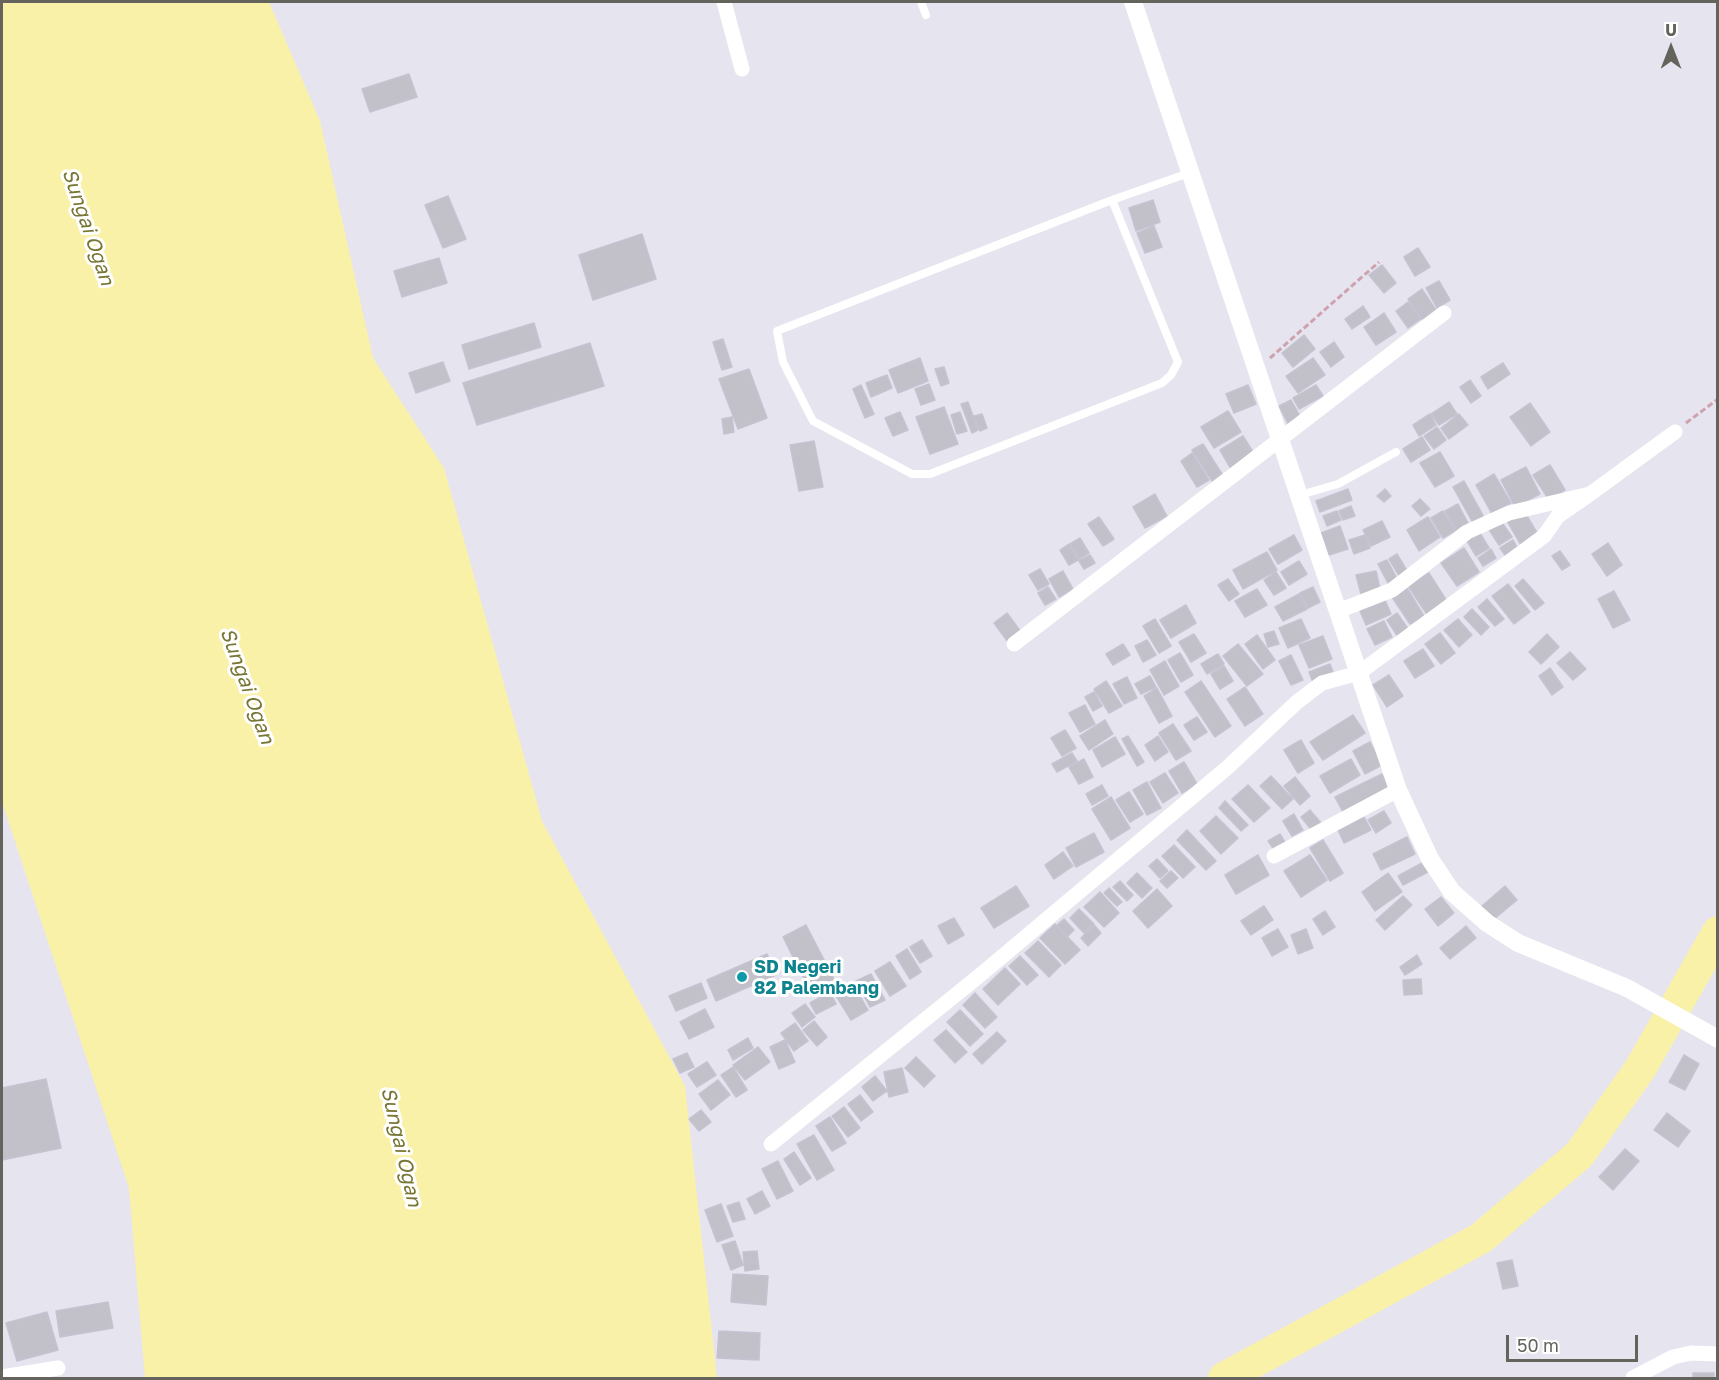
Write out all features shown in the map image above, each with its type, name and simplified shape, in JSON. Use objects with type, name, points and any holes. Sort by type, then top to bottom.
[{"type":"street","points":[[724,2],[742,69]]},
{"type":"street","points":[[1133,2],[1398,790],[1430,859],[1452,892],[1487,923],[1518,943],[1627,988],[1715,1038]]},
{"type":"street","points":[[1014,644],[1444,313]]},
{"type":"street","points":[[771,1144],[979,976],[1227,767],[1297,702],[1322,683],[1359,673],[1544,536],[1558,516],[1675,432]]},
{"type":"street","points":[[1338,611],[1392,590],[1467,532],[1509,513],[1590,494]]},
{"type":"street","points":[[1550,503],[1558,516]]},
{"type":"street","points":[[1274,856],[1398,790]]},
{"type":"street","points":[[1633,1378],[1674,1357],[1691,1353],[1718,1354]]},
{"type":"street","points":[[2,1377],[58,1368]]},
{"type":"lane","points":[[921,2],[926,15]]},
{"type":"lane","points":[[1112,200],[1178,362],[1171,375],[1162,383],[930,474],[912,474],[813,421],[783,362],[777,331],[1112,200],[1191,172]]},
{"type":"lane","points":[[1298,495],[1338,484],[1396,452]]},
{"type":"path","points":[[1257,369],[1378,262]]},
{"type":"path","points":[[1675,432],[1718,399]]},
{"type":"water","name":"Sungai Ogan","points":[[2,2],[269,2],[320,121],[373,358],[444,468],[542,821],[685,1086],[717,1378],[145,1378],[129,1188],[2,802]]},
{"type":"building","points":[[409,74],[417,97],[370,112],[362,89]]},
{"type":"building","points":[[448,196],[466,239],[443,248],[425,205]]},
{"type":"building","points":[[1153,200],[1160,222],[1136,231],[1129,208]]},
{"type":"building","points":[[1154,226],[1162,247],[1145,253],[1137,233]]},
{"type":"building","points":[[642,234],[656,279],[593,300],[579,255]]},
{"type":"building","points":[[1418,248],[1430,267],[1415,276],[1404,257]]},
{"type":"building","points":[[439,258],[447,283],[402,297],[394,271]]},
{"type":"building","points":[[1382,265],[1396,283],[1384,293],[1369,275]]},
{"type":"building","points":[[1439,281],[1450,300],[1437,308],[1426,288]]},
{"type":"building","points":[[1422,289],[1436,310],[1422,319],[1408,299]]},
{"type":"building","points":[[1408,302],[1421,319],[1408,328],[1396,311]]},
{"type":"building","points":[[1363,306],[1370,317],[1352,329],[1345,319]]},
{"type":"building","points":[[1384,313],[1396,332],[1376,345],[1364,327]]},
{"type":"building","points":[[534,323],[541,347],[469,369],[462,345]]},
{"type":"building","points":[[1304,335],[1315,349],[1293,367],[1282,353]]},
{"type":"building","points":[[723,339],[732,367],[722,370],[713,342]]},
{"type":"building","points":[[1334,342],[1344,357],[1331,367],[1320,352]]},
{"type":"building","points":[[590,343],[604,386],[477,425],[463,383]]},
{"type":"building","points":[[920,358],[928,381],[898,393],[889,370]]},
{"type":"building","points":[[1313,358],[1325,375],[1298,393],[1286,376]]},
{"type":"building","points":[[443,362],[450,381],[416,393],[409,373]]},
{"type":"building","points":[[1503,363],[1510,374],[1488,389],[1481,377]]},
{"type":"building","points":[[944,367],[949,383],[941,386],[935,369]]},
{"type":"building","points":[[749,369],[767,418],[738,429],[719,379]]},
{"type":"building","points":[[887,375],[892,388],[871,397],[866,383]]},
{"type":"building","points":[[1470,380],[1481,396],[1471,403],[1460,387]]},
{"type":"building","points":[[929,384],[935,400],[921,405],[915,389]]},
{"type":"building","points":[[861,385],[874,414],[865,418],[853,389]]},
{"type":"building","points":[[1248,385],[1256,404],[1234,413],[1226,394]]},
{"type":"building","points":[[1316,385],[1323,396],[1299,409],[1293,398]]},
{"type":"building","points":[[1291,400],[1301,418],[1288,424],[1279,406]]},
{"type":"building","points":[[968,402],[978,430],[972,433],[961,404]]},
{"type":"building","points":[[1449,402],[1457,414],[1439,425],[1431,414]]},
{"type":"building","points":[[1530,403],[1550,432],[1531,446],[1510,417]]},
{"type":"building","points":[[944,407],[958,444],[930,454],[916,417]]},
{"type":"building","points":[[1228,411],[1241,432],[1214,448],[1201,427]]},
{"type":"building","points":[[900,412],[908,430],[893,436],[885,418]]},
{"type":"building","points":[[960,412],[967,431],[957,434],[951,415]]},
{"type":"building","points":[[982,414],[987,428],[980,431],[974,416]]},
{"type":"building","points":[[1430,414],[1436,425],[1419,436],[1413,425]]},
{"type":"building","points":[[1459,414],[1468,425],[1449,439],[1441,428]]},
{"type":"building","points":[[732,417],[734,432],[724,434],[722,419]]},
{"type":"building","points":[[1437,427],[1446,440],[1434,449],[1424,436]]},
{"type":"building","points":[[1243,436],[1255,455],[1231,469],[1220,450]]},
{"type":"building","points":[[1422,437],[1430,450],[1411,462],[1403,449]]},
{"type":"building","points":[[814,441],[823,487],[799,491],[790,445]]},
{"type":"building","points":[[1203,444],[1222,474],[1212,481],[1192,450]]},
{"type":"building","points":[[1440,452],[1454,476],[1435,487],[1420,463]]},
{"type":"building","points":[[1192,453],[1209,480],[1197,487],[1181,461]]},
{"type":"building","points":[[1550,465],[1565,490],[1549,500],[1533,475]]},
{"type":"building","points":[[1526,467],[1540,494],[1515,507],[1501,480]]},
{"type":"building","points":[[1494,474],[1511,503],[1492,514],[1476,485]]},
{"type":"building","points":[[1464,481],[1484,517],[1473,523],[1453,487]]},
{"type":"building","points":[[1348,489],[1352,500],[1320,512],[1316,501]]},
{"type":"building","points":[[1385,489],[1391,496],[1384,502],[1377,496]]},
{"type":"building","points":[[1155,494],[1167,516],[1145,528],[1133,507]]},
{"type":"building","points":[[1420,499],[1430,509],[1421,516],[1412,506]]},
{"type":"building","points":[[1458,504],[1469,525],[1457,532],[1445,511]]},
{"type":"building","points":[[1351,506],[1355,516],[1343,520],[1339,511]]},
{"type":"building","points":[[1337,511],[1341,520],[1327,526],[1323,516]]},
{"type":"building","points":[[1443,511],[1455,531],[1443,538],[1431,518]]},
{"type":"building","points":[[1524,511],[1539,536],[1522,547],[1507,521]]},
{"type":"building","points":[[1099,517],[1114,539],[1103,546],[1088,524]]},
{"type":"building","points":[[1428,517],[1440,537],[1419,551],[1407,530]]},
{"type":"building","points":[[1382,521],[1390,537],[1371,546],[1363,530]]},
{"type":"building","points":[[1501,521],[1512,537],[1499,545],[1488,528]]},
{"type":"building","points":[[1340,526],[1348,549],[1329,555],[1321,533]]},
{"type":"building","points":[[1480,533],[1489,548],[1476,556],[1467,541]]},
{"type":"building","points":[[1294,535],[1302,550],[1278,564],[1269,549]]},
{"type":"building","points":[[1365,535],[1370,548],[1354,554],[1349,540]]},
{"type":"building","points":[[1080,538],[1089,553],[1079,559],[1070,544]]},
{"type":"building","points":[[1513,540],[1517,547],[1505,555],[1500,548]]},
{"type":"building","points":[[1608,543],[1622,565],[1607,576],[1592,554]]},
{"type":"building","points":[[1069,544],[1078,560],[1069,565],[1060,550]]},
{"type":"building","points":[[1464,548],[1479,572],[1457,586],[1441,563]]},
{"type":"building","points":[[1491,549],[1496,558],[1483,566],[1478,558]]},
{"type":"building","points":[[1560,551],[1570,565],[1562,570],[1552,556]]},
{"type":"building","points":[[1267,552],[1277,570],[1243,589],[1233,570]]},
{"type":"building","points":[[1397,554],[1409,574],[1401,579],[1389,559]]},
{"type":"building","points":[[1090,555],[1095,563],[1084,569],[1079,561]]},
{"type":"building","points":[[1387,560],[1399,582],[1390,587],[1378,564]]},
{"type":"building","points":[[1299,561],[1307,574],[1289,585],[1281,572]]},
{"type":"building","points":[[1040,569],[1049,584],[1038,590],[1029,575]]},
{"type":"building","points":[[1063,571],[1073,589],[1059,597],[1049,579]]},
{"type":"building","points":[[1376,571],[1381,593],[1362,598],[1356,575]]},
{"type":"building","points":[[1276,572],[1286,588],[1274,595],[1264,580]]},
{"type":"building","points":[[1429,573],[1448,603],[1428,616],[1408,586]]},
{"type":"building","points":[[1228,579],[1239,594],[1229,601],[1218,585]]},
{"type":"building","points":[[1523,579],[1544,603],[1535,610],[1515,586]]},
{"type":"building","points":[[1508,584],[1530,612],[1514,624],[1492,596]]},
{"type":"building","points":[[1048,587],[1056,599],[1045,605],[1038,593]]},
{"type":"building","points":[[1313,587],[1320,602],[1308,608],[1300,593]]},
{"type":"building","points":[[1407,588],[1424,616],[1410,624],[1392,597]]},
{"type":"building","points":[[1257,589],[1267,605],[1245,617],[1235,601]]},
{"type":"building","points":[[1614,591],[1630,620],[1613,628],[1598,599]]},
{"type":"building","points":[[1299,594],[1307,609],[1283,621],[1275,607]]},
{"type":"building","points":[[1487,599],[1504,619],[1495,626],[1478,607]]},
{"type":"building","points":[[1385,600],[1391,614],[1366,625],[1360,611]]},
{"type":"building","points":[[1186,605],[1196,623],[1171,638],[1160,620]]},
{"type":"building","points":[[1472,609],[1489,627],[1481,635],[1464,617]]},
{"type":"building","points":[[1007,613],[1021,632],[1008,642],[994,623]]},
{"type":"building","points":[[1397,613],[1409,630],[1398,637],[1387,620]]},
{"type":"building","points":[[1155,619],[1171,646],[1159,653],[1143,626]]},
{"type":"building","points":[[1301,619],[1310,638],[1288,648],[1279,628]]},
{"type":"building","points":[[1458,619],[1472,635],[1459,647],[1444,630]]},
{"type":"building","points":[[1384,621],[1392,637],[1375,645],[1367,629]]},
{"type":"building","points":[[1274,631],[1279,644],[1268,647],[1264,634]]},
{"type":"building","points":[[1440,633],[1455,653],[1441,664],[1425,644]]},
{"type":"building","points":[[1194,634],[1206,653],[1191,662],[1179,642]]},
{"type":"building","points":[[1547,634],[1559,647],[1541,664],[1529,652]]},
{"type":"building","points":[[1257,635],[1275,660],[1263,669],[1245,644]]},
{"type":"building","points":[[1323,636],[1332,659],[1309,668],[1299,645]]},
{"type":"building","points":[[1147,640],[1156,655],[1143,662],[1135,646]]},
{"type":"building","points":[[1123,644],[1130,655],[1113,665],[1106,654]]},
{"type":"building","points":[[1238,644],[1263,674],[1247,686],[1223,656]]},
{"type":"building","points":[[1423,649],[1434,666],[1415,678],[1404,661]]},
{"type":"building","points":[[1570,652],[1586,669],[1573,680],[1557,663]]},
{"type":"building","points":[[1180,653],[1193,675],[1181,682],[1168,660]]},
{"type":"building","points":[[1218,654],[1224,664],[1207,674],[1201,664]]},
{"type":"building","points":[[1291,655],[1303,680],[1291,685],[1279,661]]},
{"type":"building","points":[[1165,661],[1179,686],[1164,695],[1150,670]]},
{"type":"building","points":[[1330,664],[1335,677],[1314,685],[1309,672]]},
{"type":"building","points":[[1224,666],[1233,681],[1220,689],[1211,674]]},
{"type":"building","points":[[1550,668],[1563,687],[1552,695],[1539,676]]},
{"type":"building","points":[[1389,675],[1403,696],[1387,707],[1373,685]]},
{"type":"building","points":[[1150,676],[1156,687],[1141,694],[1135,684]]},
{"type":"building","points":[[1127,677],[1137,698],[1124,704],[1113,684]]},
{"type":"building","points":[[1106,681],[1122,706],[1109,713],[1094,689]]},
{"type":"building","points":[[1201,681],[1231,726],[1215,737],[1185,692]]},
{"type":"building","points":[[1245,687],[1263,714],[1245,726],[1227,699]]},
{"type":"building","points":[[1157,688],[1172,716],[1159,723],[1144,696]]},
{"type":"building","points":[[1094,692],[1102,706],[1093,711],[1085,697]]},
{"type":"building","points":[[1085,705],[1095,724],[1080,732],[1069,713]]},
{"type":"building","points":[[1353,715],[1365,733],[1323,760],[1310,742]]},
{"type":"building","points":[[1197,717],[1207,732],[1194,740],[1184,725]]},
{"type":"building","points":[[1105,720],[1113,734],[1089,750],[1080,736]]},
{"type":"building","points":[[1173,724],[1191,751],[1176,760],[1159,733]]},
{"type":"building","points":[[1065,730],[1076,748],[1062,756],[1051,738]]},
{"type":"building","points":[[1128,736],[1144,762],[1137,766],[1122,739]]},
{"type":"building","points":[[1158,736],[1168,752],[1155,761],[1145,745]]},
{"type":"building","points":[[1115,737],[1125,754],[1102,767],[1093,750]]},
{"type":"building","points":[[1301,740],[1314,763],[1298,773],[1284,750]]},
{"type":"building","points":[[1370,742],[1382,765],[1365,774],[1353,751]]},
{"type":"building","points":[[1072,753],[1077,761],[1057,772],[1052,764]]},
{"type":"building","points":[[1084,759],[1093,777],[1079,784],[1069,767]]},
{"type":"building","points":[[1351,759],[1360,775],[1330,793],[1320,776]]},
{"type":"building","points":[[1184,762],[1197,784],[1182,793],[1169,771]]},
{"type":"building","points":[[1165,773],[1178,793],[1163,803],[1150,782]]},
{"type":"building","points":[[1382,774],[1391,792],[1345,816],[1335,797]]},
{"type":"building","points":[[1271,776],[1293,799],[1282,809],[1260,786]]},
{"type":"building","points":[[1295,777],[1310,796],[1300,805],[1284,786]]},
{"type":"building","points":[[1147,782],[1161,808],[1147,815],[1133,790]]},
{"type":"building","points":[[1102,785],[1108,796],[1092,805],[1086,794]]},
{"type":"building","points":[[1248,785],[1270,808],[1254,822],[1232,799]]},
{"type":"building","points":[[1129,792],[1143,814],[1130,822],[1116,800]]},
{"type":"building","points":[[1111,797],[1130,828],[1111,840],[1092,809]]},
{"type":"building","points":[[1225,801],[1248,825],[1241,831],[1219,808]]},
{"type":"building","points":[[1310,810],[1322,824],[1313,832],[1301,817]]},
{"type":"building","points":[[1384,811],[1391,823],[1376,833],[1368,820]]},
{"type":"building","points":[[1294,814],[1303,830],[1292,836],[1283,821]]},
{"type":"building","points":[[1216,816],[1238,838],[1221,854],[1200,831]]},
{"type":"building","points":[[1364,817],[1371,830],[1344,843],[1338,830]]},
{"type":"building","points":[[1187,830],[1216,861],[1206,870],[1177,840]]},
{"type":"building","points":[[1094,833],[1104,852],[1076,867],[1066,848]]},
{"type":"building","points":[[1280,834],[1286,844],[1275,851],[1268,841]]},
{"type":"building","points":[[1407,837],[1415,854],[1381,870],[1373,854]]},
{"type":"building","points":[[1323,840],[1343,873],[1330,881],[1310,848]]},
{"type":"building","points":[[1174,845],[1195,867],[1183,878],[1162,856]]},
{"type":"building","points":[[1063,852],[1073,866],[1054,879],[1045,865]]},
{"type":"building","points":[[1258,855],[1269,875],[1236,894],[1225,875]]},
{"type":"building","points":[[1310,855],[1327,880],[1301,897],[1284,871]]},
{"type":"building","points":[[1157,859],[1168,871],[1160,878],[1149,866]]},
{"type":"building","points":[[1424,862],[1428,872],[1403,885],[1398,876]]},
{"type":"building","points":[[1171,871],[1178,878],[1167,888],[1160,881]]},
{"type":"building","points":[[1137,873],[1152,888],[1142,898],[1127,883]]},
{"type":"building","points":[[1388,873],[1402,892],[1375,911],[1362,892]]},
{"type":"building","points":[[1120,881],[1133,895],[1127,901],[1113,887]]},
{"type":"building","points":[[1016,886],[1029,906],[994,928],[981,908]]},
{"type":"building","points":[[1505,886],[1517,900],[1493,920],[1482,906]]},
{"type":"building","points":[[1109,888],[1122,902],[1117,906],[1104,893]]},
{"type":"building","points":[[1157,889],[1172,906],[1148,928],[1133,911]]},
{"type":"building","points":[[1100,892],[1119,913],[1104,927],[1084,907]]},
{"type":"building","points":[[1403,896],[1412,905],[1385,930],[1376,920]]},
{"type":"building","points":[[1441,897],[1454,913],[1438,926],[1425,909]]},
{"type":"building","points":[[1264,906],[1273,920],[1251,935],[1241,921]]},
{"type":"building","points":[[1079,909],[1094,924],[1084,933],[1070,918]]},
{"type":"building","points":[[1325,911],[1335,927],[1323,935],[1313,919]]},
{"type":"building","points":[[954,918],[964,935],[948,944],[938,926]]},
{"type":"building","points":[[1064,919],[1074,930],[1067,937],[1056,926]]},
{"type":"building","points":[[1055,924],[1080,950],[1065,964],[1040,938]]},
{"type":"building","points":[[806,925],[834,979],[810,991],[783,937]]},
{"type":"building","points":[[1094,925],[1101,933],[1088,946],[1081,938]]},
{"type":"building","points":[[1466,926],[1476,938],[1450,959],[1440,948]]},
{"type":"building","points":[[1278,929],[1288,947],[1272,956],[1262,938]]},
{"type":"building","points":[[1306,929],[1313,948],[1298,954],[1291,935]]},
{"type":"building","points":[[922,940],[932,956],[920,963],[910,947]]},
{"type":"building","points":[[1038,941],[1061,965],[1049,977],[1025,953]]},
{"type":"building","points":[[907,949],[921,972],[910,979],[896,956]]},
{"type":"building","name":"SD Negeri 82 Palembang","points":[[767,954],[776,975],[716,1001],[707,980]]},
{"type":"building","points":[[1417,955],[1422,964],[1405,975],[1400,967]]},
{"type":"building","points":[[1020,956],[1038,975],[1027,985],[1009,966]]},
{"type":"building","points":[[890,962],[906,986],[890,996],[875,971]]},
{"type":"building","points":[[1005,968],[1020,984],[998,1005],[983,989]]},
{"type":"building","points":[[871,974],[885,1000],[870,1007],[856,981]]},
{"type":"building","points":[[1421,979],[1422,994],[1404,995],[1403,980]]},
{"type":"building","points":[[701,983],[707,998],[676,1011],[669,996]]},
{"type":"building","points":[[853,984],[868,1010],[851,1020],[835,994]]},
{"type":"building","points":[[830,992],[836,1004],[816,1014],[810,1003]]},
{"type":"building","points":[[975,993],[997,1017],[985,1028],[963,1005]]},
{"type":"building","points":[[805,1004],[815,1017],[802,1027],[792,1013]]},
{"type":"building","points":[[705,1009],[714,1027],[689,1039],[680,1022]]},
{"type":"building","points":[[960,1010],[983,1034],[970,1046],[947,1022]]},
{"type":"building","points":[[814,1021],[827,1037],[817,1046],[803,1030]]},
{"type":"building","points":[[795,1023],[808,1041],[794,1051],[781,1033]]},
{"type":"building","points":[[946,1030],[967,1052],[955,1063],[934,1040]]},
{"type":"building","points":[[997,1032],[1006,1041],[982,1064],[973,1054]]},
{"type":"building","points":[[748,1038],[753,1048],[733,1060],[728,1050]]},
{"type":"building","points":[[785,1040],[795,1062],[779,1069],[770,1047]]},
{"type":"building","points":[[758,1047],[770,1062],[745,1080],[733,1065]]},
{"type":"building","points":[[687,1053],[694,1067],[680,1073],[673,1059]]},
{"type":"building","points":[[1684,1055],[1699,1064],[1685,1090],[1669,1082]]},
{"type":"building","points":[[916,1057],[935,1076],[924,1087],[905,1068]]},
{"type":"building","points":[[707,1062],[716,1075],[697,1087],[688,1074]]},
{"type":"building","points":[[733,1067],[747,1090],[736,1097],[721,1075]]},
{"type":"building","points":[[902,1068],[908,1092],[889,1097],[884,1072]]},
{"type":"building","points":[[875,1076],[887,1091],[873,1101],[862,1087]]},
{"type":"building","points":[[46,1079],[61,1148],[2,1160],[2,1088]]},
{"type":"building","points":[[718,1080],[730,1095],[711,1110],[699,1094]]},
{"type":"building","points":[[860,1095],[873,1112],[861,1121],[848,1104]]},
{"type":"building","points":[[844,1107],[860,1128],[848,1137],[832,1116]]},
{"type":"building","points":[[701,1110],[711,1122],[699,1131],[689,1119]]},
{"type":"building","points":[[1667,1113],[1690,1131],[1678,1147],[1654,1130]]},
{"type":"building","points":[[830,1117],[846,1143],[832,1151],[816,1126]]},
{"type":"building","points":[[814,1135],[834,1170],[817,1180],[797,1144]]},
{"type":"building","points":[[1625,1149],[1639,1161],[1613,1190],[1599,1177]]},
{"type":"building","points":[[794,1152],[811,1178],[800,1185],[784,1159]]},
{"type":"building","points":[[778,1161],[793,1191],[777,1199],[762,1169]]},
{"type":"building","points":[[762,1191],[770,1206],[755,1214],[747,1199]]},
{"type":"building","points":[[739,1202],[745,1219],[733,1222],[727,1206]]},
{"type":"building","points":[[721,1204],[733,1236],[717,1242],[705,1210]]},
{"type":"building","points":[[735,1241],[743,1265],[731,1270],[722,1245]]},
{"type":"building","points":[[757,1251],[759,1269],[745,1271],[743,1252]]},
{"type":"building","points":[[1512,1260],[1518,1286],[1503,1289],[1497,1263]]},
{"type":"building","points":[[733,1274],[768,1276],[766,1305],[731,1302]]},
{"type":"building","points":[[108,1302],[113,1328],[60,1337],[56,1311]]},
{"type":"building","points":[[47,1312],[58,1350],[17,1361],[6,1323]]},
{"type":"building","points":[[719,1331],[760,1333],[759,1360],[717,1358]]},
{"type":"building","points":[[1693,1373],[1714,1373],[1714,1378],[1693,1378]]},
{"type":"waterway","points":[[1224,1378],[1481,1238],[1579,1155],[1640,1069],[1718,932]]},
{"type":"place","name":"SD Negeri 82 Palembang","points":[[742,977]]}]
